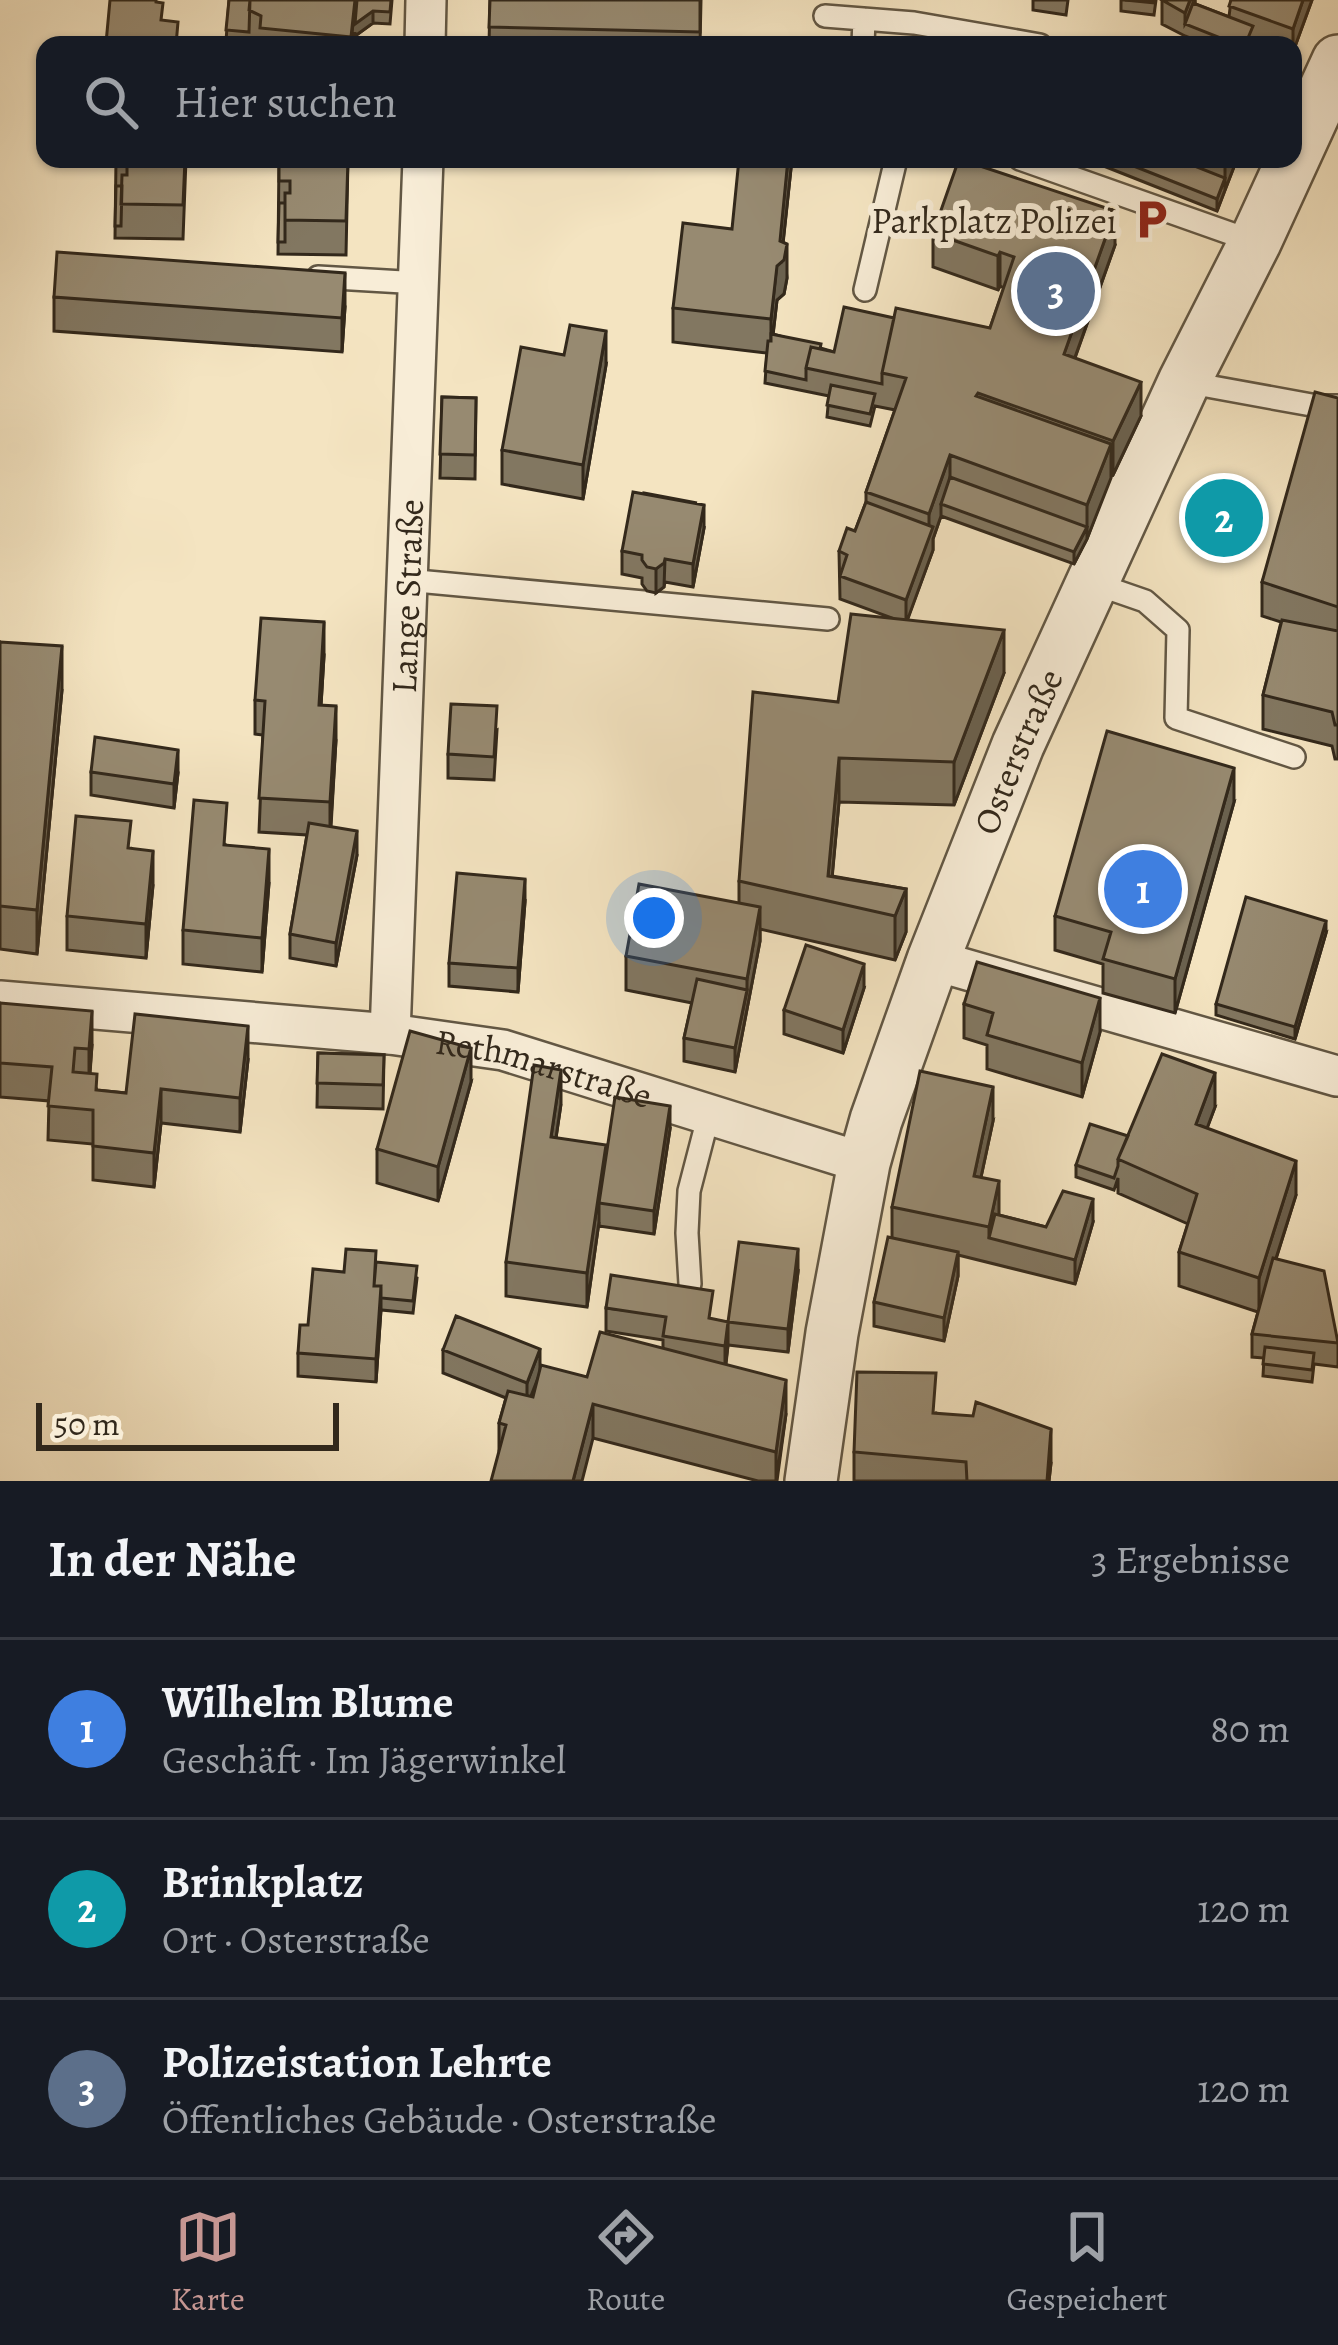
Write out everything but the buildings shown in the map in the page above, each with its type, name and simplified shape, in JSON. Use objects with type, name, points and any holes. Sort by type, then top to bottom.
[{"type":"street","points":[[425,36],[427,0]]},
{"type":"street","name":"Osterstraße","points":[[1302,124],[1338,61]]},
{"type":"street","name":"Lange Straße","points":[[390,1034],[423,168]]},
{"type":"street","name":"Osterstraße","points":[[811,1481],[832,1333],[864,1163],[933,960],[1018,745],[1184,382],[1255,242],[1284,168]]},
{"type":"street","points":[[933,960],[1337,1076]]},
{"type":"street","name":"Rethmarstraße","points":[[0,1001],[390,1034],[503,1050],[864,1163]]},
{"type":"lane","points":[[825,16],[914,22],[991,36]]},
{"type":"lane","points":[[863,36],[864,19]]},
{"type":"lane","points":[[865,290],[894,168]]},
{"type":"lane","points":[[1045,168],[1255,242]]},
{"type":"lane","points":[[303,276],[420,283]]},
{"type":"lane","points":[[1184,382],[1338,406]]},
{"type":"lane","points":[[406,580],[828,619]]},
{"type":"lane","points":[[1093,583],[1145,602],[1178,630],[1176,718],[1294,757]]},
{"type":"lane","points":[[690,1284],[689,1191],[709,1114]]},
{"type":"place","name":"Parkplatz Polizei","points":[[1151,220]]},
{"type":"place","name":"Polizeistation Lehrte","points":[[1056,291]]},
{"type":"place","name":"Brinkplatz","points":[[1224,518]]},
{"type":"place","name":"Wilhelm Blume","points":[[1143,889]]}]
